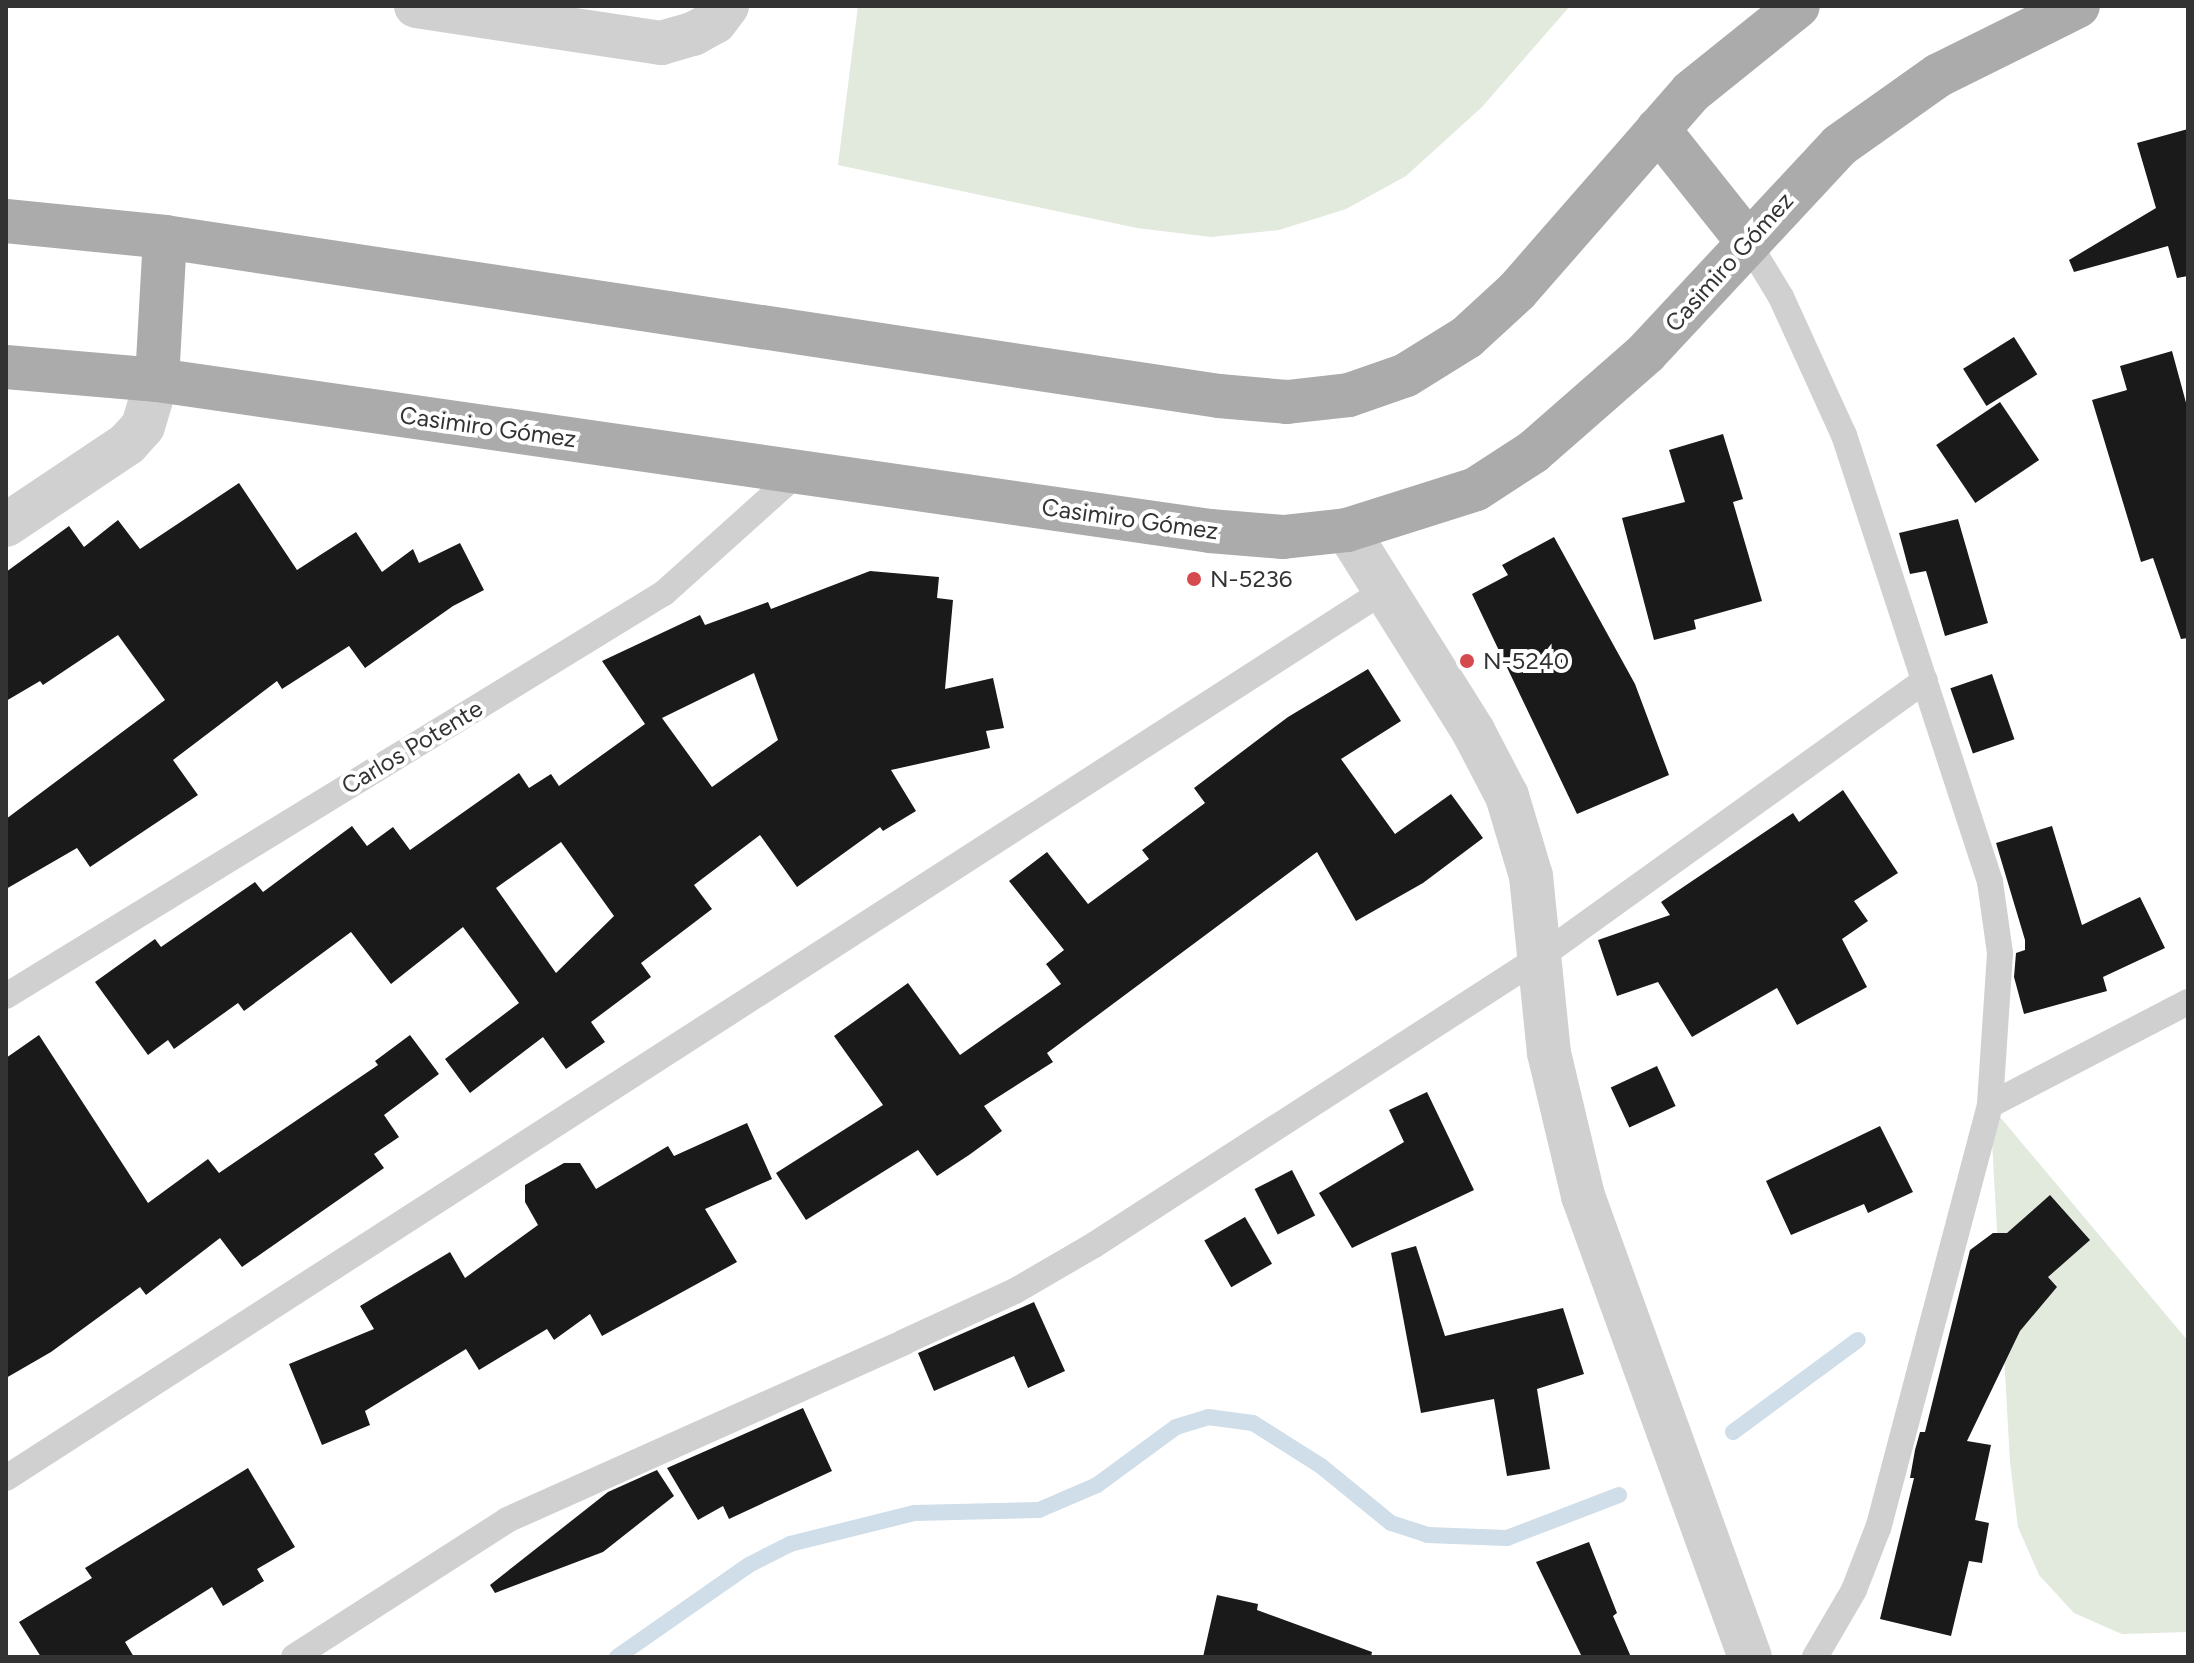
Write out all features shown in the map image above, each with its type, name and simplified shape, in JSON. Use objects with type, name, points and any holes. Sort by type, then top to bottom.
[{"type":"main road","points":[[6,221],[165,237],[1287,402],[1349,395],[1406,375],[1467,337],[1517,291],[1658,129],[1724,62],[1798,6]]},
{"type":"main road","name":"Casimiro Gómez","points":[[6,367],[157,380],[1210,531],[1283,537],[1347,530],[1476,489],[1533,452],[1646,353],[1807,176],[1871,120],[1980,53],[2078,6]]},
{"type":"main road","points":[[1658,129],[1747,241]]},
{"type":"main road","points":[[157,380],[165,237]]},
{"type":"street","points":[[416,6],[661,43],[721,14]]},
{"type":"street","points":[[6,525],[127,444],[143,426],[157,380]]},
{"type":"street","points":[[1347,530],[1507,796],[1531,876],[1549,1053],[1583,1196],[1750,1657]]},
{"type":"lane","points":[[1747,241],[1781,297],[1844,435],[1990,882],[2000,953],[1990,1105],[1878,1528],[1854,1590],[1815,1657]]},
{"type":"lane","name":"Carlos Potente","points":[[6,996],[664,593],[799,472]]},
{"type":"lane","points":[[6,1478],[1385,590]]},
{"type":"lane","points":[[294,1657],[507,1520],[1015,1291],[1540,957],[1925,680]]},
{"type":"lane","points":[[1990,1105],[2188,1002]]},
{"type":"shaded area","points":[[858,6],[1570,6],[1482,107],[1406,176],[1346,209],[1279,230],[1211,237],[1137,228],[838,165]]},
{"type":"shaded area","points":[[1990,1105],[2188,1341],[2188,1632],[2122,1634],[2074,1613],[2039,1575],[2018,1527],[2010,1462]]},
{"type":"building","points":[[2188,129],[2188,276],[2177,278],[2168,246],[2074,272],[2069,260],[2156,208],[2137,143]]},
{"type":"building","points":[[2014,337],[2037,374],[1986,406],[1963,369]]},
{"type":"building","points":[[2172,351],[2188,410],[2188,638],[2181,639],[2153,558],[2141,562],[2092,400],[2127,390],[2120,366]]},
{"type":"building","points":[[2000,402],[2039,460],[1975,503],[1936,445]]},
{"type":"building","points":[[1723,434],[1743,499],[1733,502],[1762,601],[1694,620],[1696,629],[1654,640],[1622,518],[1685,502],[1669,450]]},
{"type":"building","points":[[239,483],[297,570],[356,532],[382,572],[413,549],[419,563],[460,543],[484,590],[453,606],[365,668],[349,646],[282,689],[277,681],[173,760],[198,795],[90,867],[77,848],[6,889],[6,819],[165,700],[118,635],[43,685],[40,681],[6,701],[6,572],[69,526],[84,547],[118,520],[140,549]]},
{"type":"building","points":[[1958,519],[1988,623],[1945,636],[1926,571],[1910,574],[1899,533]]},
{"type":"building","points":[[1554,537],[1635,684],[1669,775],[1577,814],[1472,594],[1508,575],[1502,565]]},
{"type":"building","points":[[870,571],[939,577],[937,598],[953,600],[945,689],[993,678],[1004,728],[986,731],[990,748],[891,770],[916,811],[883,831],[880,827],[797,887],[760,835],[694,885],[712,909],[641,963],[651,977],[591,1022],[605,1042],[566,1069],[543,1037],[470,1093],[445,1059],[519,1003],[463,927],[391,984],[351,932],[244,1011],[238,1003],[174,1049],[168,1040],[148,1055],[95,982],[155,939],[161,947],[255,882],[263,892],[352,826],[367,846],[393,827],[410,850],[519,773],[529,788],[551,774],[559,786],[645,724],[602,661],[700,615],[705,625],[768,602],[771,609]],"holes":[[[754,673],[778,740],[712,787],[662,718]],[[561,842],[614,916],[556,973],[496,888]]]},
{"type":"building","points":[[1368,669],[1401,721],[1341,759],[1395,834],[1451,794],[1483,838],[1423,883],[1356,921],[1317,852],[1047,1053],[1053,1062],[984,1106],[1002,1131],[969,1155],[937,1176],[918,1150],[806,1220],[776,1173],[883,1105],[834,1036],[908,983],[960,1055],[1061,984],[1046,964],[1064,950],[1009,881],[1047,852],[1088,904],[1149,859],[1142,850],[1205,803],[1194,788],[1288,717]]},
{"type":"building","points":[[1992,674],[2014,739],[1973,754],[1950,688]]},
{"type":"building","points":[[1843,790],[1898,873],[1854,901],[1868,921],[1842,939],[1867,987],[1797,1025],[1777,988],[1692,1037],[1658,982],[1617,996],[1598,940],[1670,915],[1661,902],[1793,813],[1799,822]]},
{"type":"building","points":[[2052,826],[2082,925],[2140,897],[2165,948],[2103,977],[2107,991],[2024,1014],[2014,977],[2016,953],[2025,950],[2025,940],[1996,843]]},
{"type":"building","points":[[39,1035],[148,1203],[208,1159],[219,1173],[378,1065],[375,1061],[410,1035],[439,1074],[384,1115],[399,1137],[374,1154],[384,1168],[242,1267],[220,1238],[146,1295],[140,1287],[51,1352],[6,1378],[6,1058]]},
{"type":"building","points":[[1657,1066],[1676,1106],[1629,1127],[1611,1088]]},
{"type":"building","points":[[1427,1092],[1474,1190],[1352,1248],[1319,1193],[1404,1142],[1389,1110]]},
{"type":"building","points":[[747,1123],[772,1179],[705,1209],[737,1262],[602,1336],[590,1314],[554,1340],[547,1329],[479,1370],[466,1349],[365,1411],[370,1425],[322,1445],[289,1364],[374,1329],[360,1306],[450,1252],[465,1278],[538,1225],[525,1202],[525,1185],[564,1163],[580,1163],[596,1189],[668,1146],[674,1156]]},
{"type":"building","points":[[1880,1126],[1913,1192],[1868,1213],[1864,1204],[1791,1235],[1766,1181]]},
{"type":"building","points":[[1292,1170],[1315,1215],[1278,1235],[1255,1189]]},
{"type":"building","points":[[2050,1195],[2090,1240],[2048,1277],[2057,1287],[2020,1331],[1967,1441],[1991,1445],[1975,1520],[1989,1523],[1982,1563],[1969,1561],[1951,1636],[1880,1619],[1914,1478],[1910,1478],[1915,1450],[1920,1432],[1925,1432],[1970,1250],[1993,1233],[2007,1233]]},
{"type":"building","points":[[1245,1217],[1272,1264],[1231,1287],[1204,1240]]},
{"type":"building","points":[[1416,1246],[1445,1336],[1563,1308],[1584,1374],[1537,1389],[1550,1469],[1507,1476],[1494,1399],[1421,1413],[1391,1253]]},
{"type":"building","points":[[1034,1302],[1065,1371],[1028,1388],[1014,1356],[934,1391],[918,1353]]},
{"type":"building","points":[[803,1408],[832,1471],[729,1519],[723,1506],[698,1520],[667,1468]]},
{"type":"building","points":[[248,1468],[295,1547],[257,1569],[264,1581],[223,1606],[212,1587],[125,1642],[134,1657],[41,1657],[19,1622],[92,1578],[85,1568]]},
{"type":"building","points":[[657,1470],[674,1496],[603,1552],[495,1593],[490,1585],[608,1492]]},
{"type":"building","points":[[1589,1542],[1617,1613],[1613,1616],[1631,1657],[1582,1657],[1536,1562]]},
{"type":"building","points":[[1217,1595],[1258,1604],[1257,1610],[1372,1652],[1371,1657],[1203,1657]]},
{"type":"waterway","points":[[1733,1432],[1858,1340]]},
{"type":"waterway","points":[[617,1657],[749,1565],[790,1544],[914,1513],[1039,1510],[1097,1485],[1176,1427],[1208,1417],[1253,1423],[1321,1466],[1391,1523],[1427,1535],[1507,1538],[1619,1495]]},
{"type":"place","name":"N-5236","points":[[1194,579]]},
{"type":"place","name":"N-5240","points":[[1467,661]]}]
